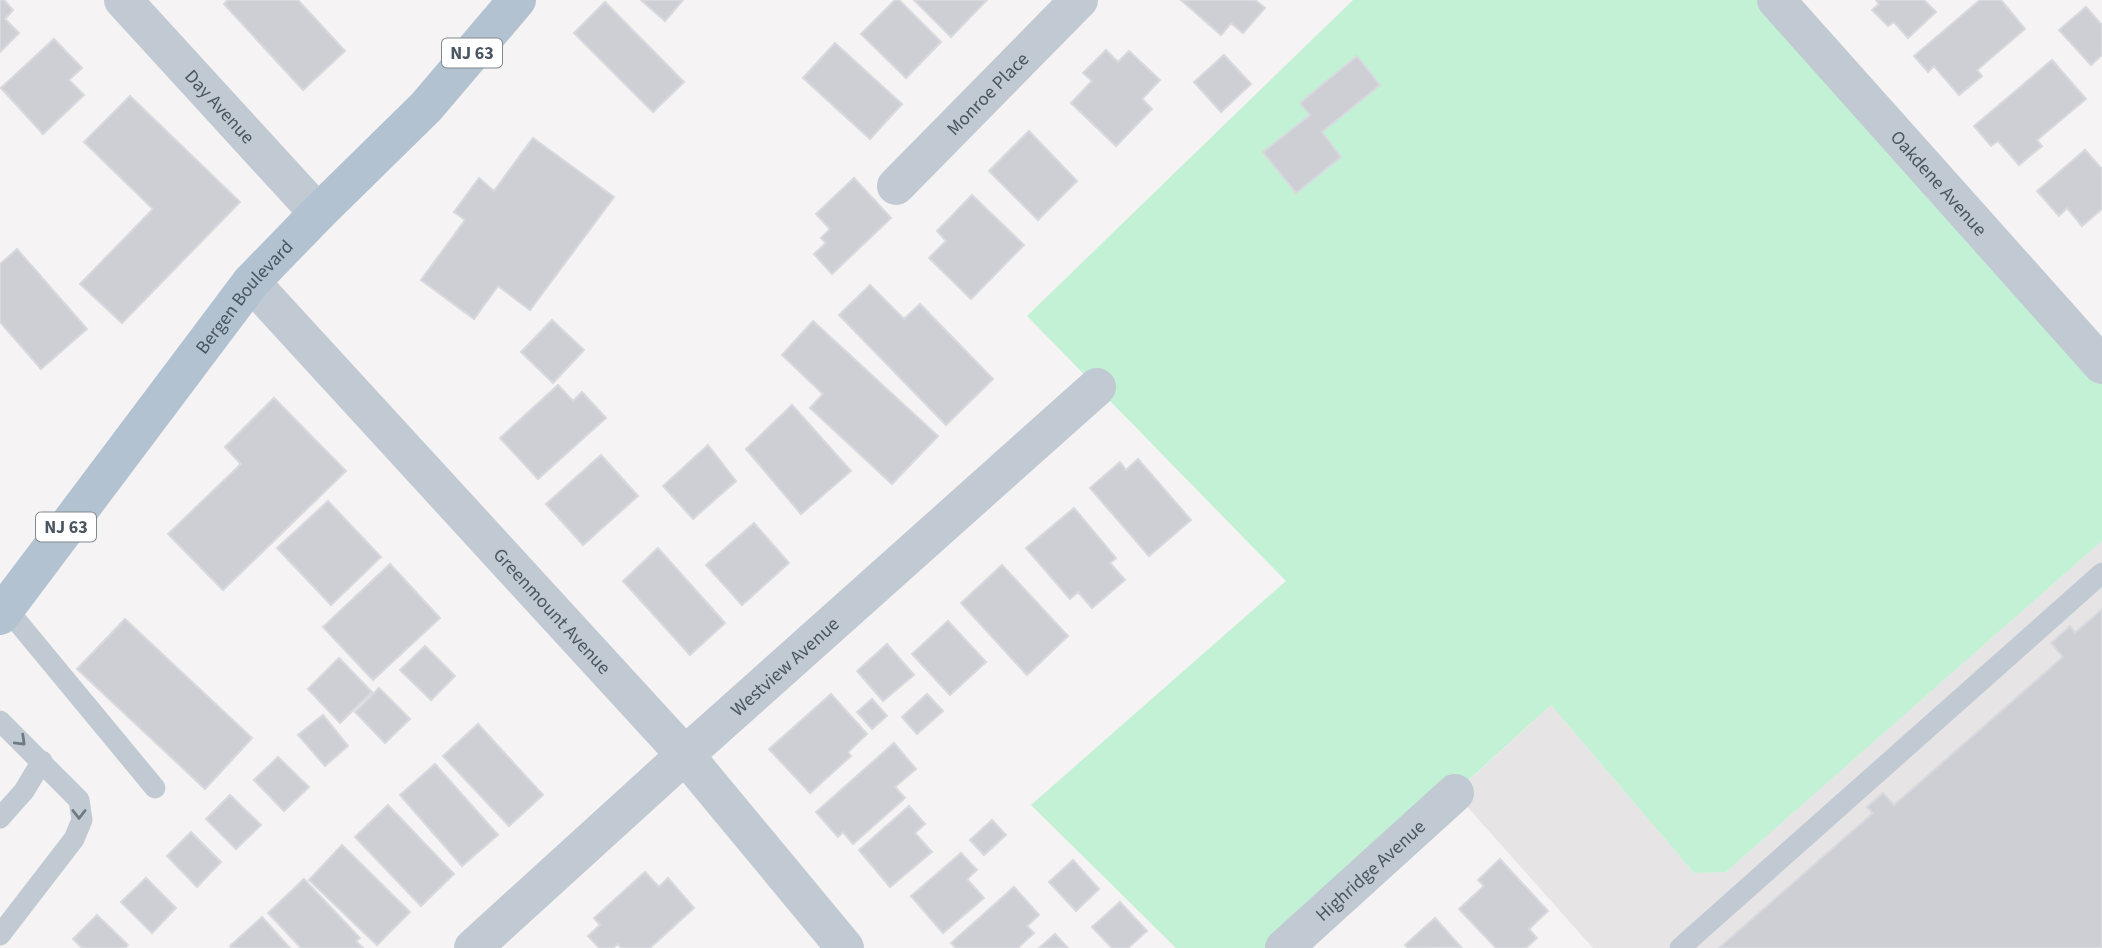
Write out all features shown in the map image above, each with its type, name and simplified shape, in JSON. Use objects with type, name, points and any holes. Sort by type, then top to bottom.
[{"type":"main road","name":"Bergen Boulevard","points":[[3,612],[251,282],[426,107],[517,0]]},
{"type":"street","name":"Day Avenue","points":[[123,0],[318,213]]},
{"type":"street","name":"Monroe Place","points":[[896,186],[1079,0]]},
{"type":"street","name":"Oakdene Avenue","points":[[1776,0],[2102,365]]},
{"type":"street","name":"Greenmount Avenue","points":[[251,282],[685,755],[845,948]]},
{"type":"street","name":"Westview Avenue","points":[[473,948],[1097,387]]},
{"type":"street","name":"Highridge Avenue","points":[[1284,948],[1455,793]]},
{"type":"lane","points":[[1680,948],[2102,573]]},
{"type":"lane","points":[[3,612],[155,788]]},
{"type":"lane","points":[[0,721],[79,800],[82,820],[74,839],[0,935]]},
{"type":"lane","points":[[0,818],[24,791],[42,761]]},
{"type":"shaded area","points":[[2102,541],[2102,948],[1593,948],[1455,793],[1551,705],[1694,873],[1726,872]]},
{"type":"green space","points":[[1353,0],[1776,0],[2102,365],[2102,541],[1726,872],[1694,873],[1551,705],[1284,948],[1176,948],[1031,805],[1286,581],[1027,316]]},
{"type":"building","points":[[0,0],[4,0],[13,10],[5,19],[19,33],[0,52]]},
{"type":"building","points":[[228,0],[298,0],[345,51],[303,90],[224,4]]},
{"type":"building","points":[[641,0],[683,0],[665,21]]},
{"type":"building","points":[[895,0],[899,0],[941,42],[906,78],[861,34]]},
{"type":"building","points":[[914,0],[987,0],[951,37]]},
{"type":"building","points":[[1181,0],[1255,0],[1265,8],[1243,33],[1231,23],[1221,35]]},
{"type":"building","points":[[1876,0],[1924,0],[1936,12],[1908,38],[1894,22],[1888,26],[1872,10],[1879,4]]},
{"type":"building","points":[[1980,0],[2001,0],[2025,29],[1977,70],[1982,76],[1959,95],[1934,66],[1928,72],[1914,56]]},
{"type":"building","points":[[605,2],[684,82],[653,112],[574,33]]},
{"type":"building","points":[[2086,7],[2102,25],[2102,55],[2091,65],[2059,30]]},
{"type":"building","points":[[54,39],[82,68],[69,80],[84,95],[43,134],[1,88]]},
{"type":"building","points":[[835,43],[902,104],[870,139],[803,78]]},
{"type":"building","points":[[1106,50],[1118,62],[1129,51],[1160,80],[1142,99],[1152,109],[1116,146],[1071,103],[1092,81],[1083,73]]},
{"type":"building","points":[[1224,55],[1251,84],[1221,112],[1194,82]]},
{"type":"building","points":[[1357,56],[1380,85],[1322,132],[1341,157],[1296,193],[1263,152],[1310,115],[1300,103]]},
{"type":"building","points":[[2052,60],[2086,99],[2037,140],[2042,146],[2019,165],[1998,141],[1991,146],[1974,126]]},
{"type":"building","points":[[130,96],[240,202],[122,323],[80,284],[153,209],[84,142]]},
{"type":"building","points":[[1029,131],[1077,181],[1038,220],[989,171]]},
{"type":"building","points":[[533,138],[614,197],[530,310],[498,286],[474,319],[421,280],[465,220],[454,212],[479,178],[494,191]]},
{"type":"building","points":[[2085,150],[2102,169],[2102,209],[2082,226],[2067,208],[2059,216],[2037,191]]},
{"type":"building","points":[[854,178],[891,218],[832,274],[814,254],[826,243],[821,238],[830,229],[816,214]]},
{"type":"building","points":[[972,195],[1024,245],[971,299],[929,258],[946,241],[937,231]]},
{"type":"building","points":[[17,249],[87,329],[41,369],[0,322],[0,264]]},
{"type":"building","points":[[870,285],[904,319],[920,304],[993,379],[946,425],[839,315]]},
{"type":"building","points":[[552,320],[584,350],[553,383],[521,352]]},
{"type":"building","points":[[813,321],[938,436],[892,484],[810,408],[823,394],[782,355]]},
{"type":"building","points":[[558,385],[573,401],[582,392],[606,418],[538,479],[500,438]]},
{"type":"building","points":[[274,398],[346,471],[223,590],[168,534],[241,464],[225,447]]},
{"type":"building","points":[[792,405],[851,471],[801,514],[746,449]]},
{"type":"building","points":[[708,445],[736,481],[693,519],[663,486]]},
{"type":"building","points":[[601,455],[638,496],[583,545],[546,504]]},
{"type":"building","points":[[1138,459],[1191,520],[1149,556],[1090,488],[1120,462],[1126,470]]},
{"type":"building","points":[[328,501],[381,557],[331,605],[277,548]]},
{"type":"building","points":[[1074,508],[1116,558],[1110,563],[1125,580],[1092,608],[1078,592],[1070,599],[1026,548]]},
{"type":"building","points":[[754,523],[789,563],[742,605],[706,565]]},
{"type":"building","points":[[658,548],[725,623],[690,655],[623,581]]},
{"type":"building","points":[[390,564],[440,618],[373,680],[323,627]]},
{"type":"building","points":[[1002,565],[1068,636],[1027,675],[961,603]]},
{"type":"building","points":[[2102,609],[2102,948],[1719,948],[1873,813],[1867,807],[1883,793],[1894,805],[2063,657],[2051,643],[2070,626],[2075,633]]},
{"type":"building","points":[[125,619],[252,738],[205,789],[77,669]]},
{"type":"building","points":[[948,621],[986,662],[950,695],[912,654]]},
{"type":"building","points":[[887,644],[914,675],[883,701],[857,671]]},
{"type":"building","points":[[425,646],[455,676],[431,700],[400,670]]},
{"type":"building","points":[[339,658],[372,692],[340,723],[308,689]]},
{"type":"building","points":[[379,688],[410,719],[385,743],[355,712]]},
{"type":"building","points":[[831,694],[867,734],[848,752],[851,756],[810,793],[769,749]]},
{"type":"building","points":[[927,694],[943,711],[917,734],[902,717]]},
{"type":"building","points":[[872,699],[887,716],[872,729],[857,712]]},
{"type":"building","points":[[323,715],[348,746],[325,766],[298,735]]},
{"type":"building","points":[[478,724],[543,795],[509,826],[443,756]]},
{"type":"building","points":[[894,743],[916,769],[895,787],[905,798],[853,844],[843,832],[838,837],[816,812]]},
{"type":"building","points":[[278,757],[309,787],[284,811],[254,780]]},
{"type":"building","points":[[435,764],[498,835],[462,866],[400,795]]},
{"type":"building","points":[[230,795],[261,825],[236,849],[206,819]]},
{"type":"building","points":[[388,805],[454,874],[421,906],[355,837]]},
{"type":"building","points":[[909,806],[925,824],[915,833],[932,852],[890,887],[859,850]]},
{"type":"building","points":[[992,820],[1006,835],[984,855],[970,840]]},
{"type":"building","points":[[191,832],[221,862],[197,887],[167,856]]},
{"type":"building","points":[[342,845],[410,912],[377,945],[309,880]]},
{"type":"building","points":[[961,853],[977,870],[967,879],[984,898],[943,933],[911,896]]},
{"type":"building","points":[[1500,859],[1548,911],[1529,929],[1537,938],[1526,948],[1496,948],[1459,909],[1484,886],[1478,880]]},
{"type":"building","points":[[1073,860],[1099,889],[1076,911],[1049,882]]},
{"type":"building","points":[[645,872],[659,887],[668,878],[694,908],[650,948],[621,948],[618,944],[613,948],[599,948],[588,936],[600,925],[594,918]]},
{"type":"building","points":[[146,878],[176,908],[152,933],[121,902]]},
{"type":"building","points":[[304,879],[360,938],[356,941],[363,948],[301,948],[268,913]]},
{"type":"building","points":[[1014,887],[1039,915],[1027,926],[1034,933],[1018,948],[956,948],[951,943]]},
{"type":"building","points":[[1120,902],[1147,931],[1128,948],[1112,948],[1092,927]]},
{"type":"building","points":[[97,915],[128,945],[125,948],[82,948],[73,939]]},
{"type":"building","points":[[262,917],[290,948],[230,946]]},
{"type":"building","points":[[1435,918],[1461,947],[1408,948],[1405,945]]},
{"type":"building","points":[[1055,934],[1068,948],[1039,948]]}]
